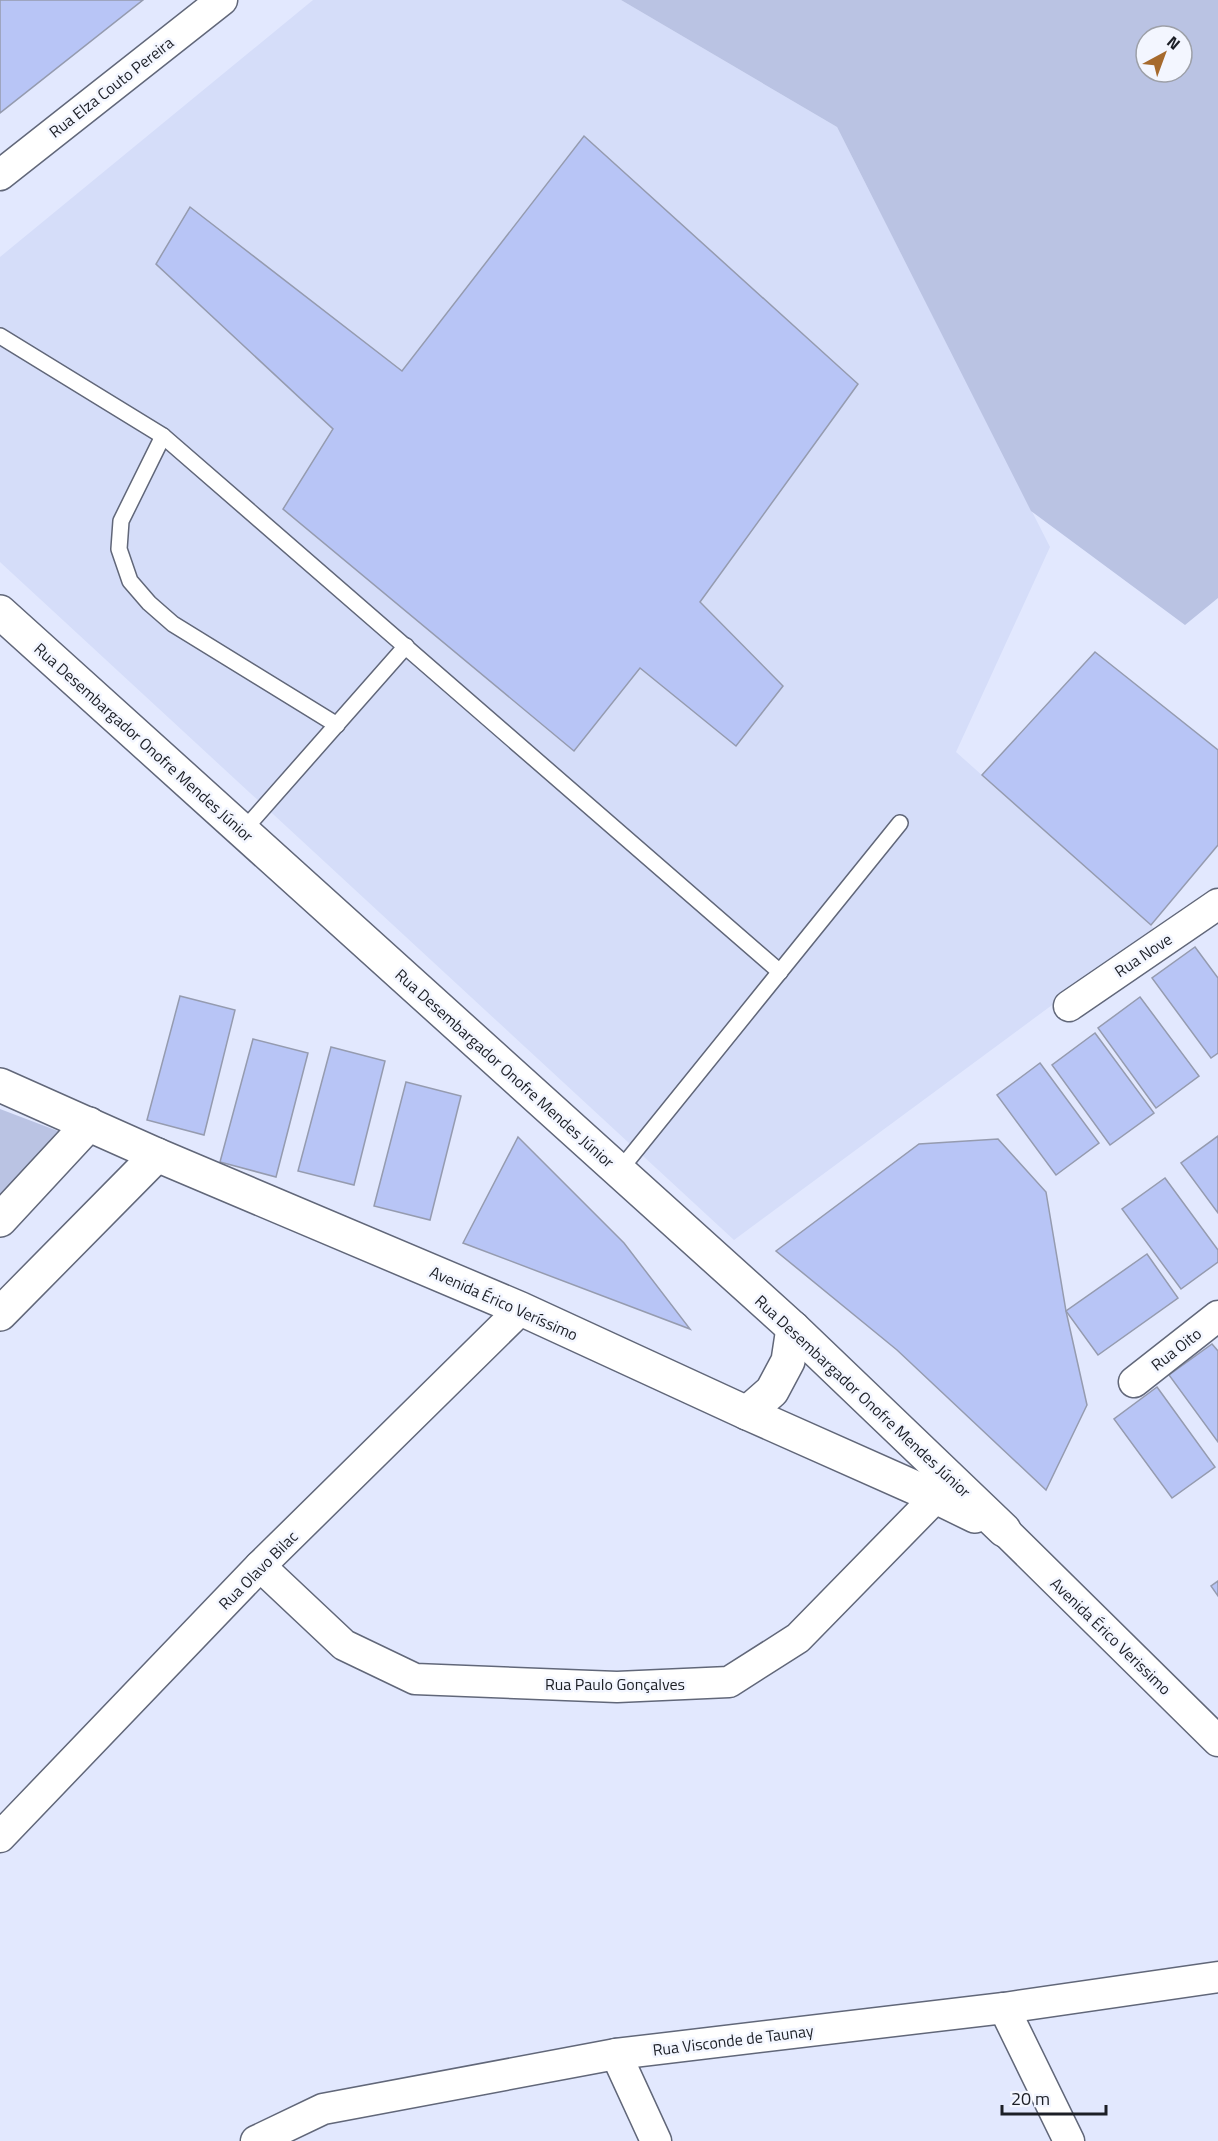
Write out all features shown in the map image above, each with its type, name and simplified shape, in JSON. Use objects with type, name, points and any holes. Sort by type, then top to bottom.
[{"type":"street","name":"Rua Elza Couto Pereira","points":[[0,175],[222,0]]},
{"type":"street","name":"Rua Desembargador Onofre Mendes Júnior","points":[[0,612],[793,1328],[1004,1530]]},
{"type":"street","name":"Rua Nove","points":[[1069,1006],[1218,904]]},
{"type":"street","name":"Avenida Érico Veríssimo","points":[[0,1085],[157,1155],[521,1309],[1004,1530]]},
{"type":"street","points":[[0,1220],[89,1124]]},
{"type":"street","points":[[0,1314],[157,1155]]},
{"type":"street","name":"Rua Olavo Bilac","points":[[0,1837],[260,1566],[521,1309]]},
{"type":"street","name":"Rua Oito","points":[[1134,1382],[1218,1316]]},
{"type":"street","points":[[747,1413],[772,1391],[788,1361],[793,1328]]},
{"type":"street","name":"Rua Paulo Gonçalves","points":[[260,1566],[344,1645],[415,1679],[616,1687],[729,1682],[798,1638],[936,1497]]},
{"type":"street","name":"Avenida Érico Verissimo","points":[[1004,1530],[1218,1741]]},
{"type":"street","name":"Rua Visconde de Taunay","points":[[256,2141],[323,2109],[616,2054],[1004,2008],[1218,1977]]},
{"type":"street","points":[[1004,2008],[1069,2141]]},
{"type":"street","points":[[616,2054],[656,2141]]},
{"type":"lane","points":[[0,336],[163,436],[780,972]]},
{"type":"lane","points":[[163,436],[121,521],[119,549],[130,581],[149,603],[173,624],[337,725]]},
{"type":"lane","points":[[242,832],[406,646]]},
{"type":"lane","points":[[619,1171],[900,824]]},
{"type":"shaded area","points":[[313,0],[621,0],[837,127],[1050,547],[956,752],[1155,929],[734,1240],[0,562],[0,257]]},
{"type":"shaded area","points":[[621,0],[1218,0],[1218,598],[1185,625],[1031,511],[837,127]]},
{"type":"shaded area","points":[[0,1109],[71,1136],[0,1210]]},
{"type":"building","points":[[0,0],[143,0],[0,113]]},
{"type":"building","points":[[584,136],[858,384],[700,602],[783,686],[736,746],[640,668],[574,751],[283,509],[333,429],[156,264],[190,207],[402,371]]},
{"type":"building","points":[[1095,652],[1218,750],[1218,845],[1151,925],[982,775]]},
{"type":"building","points":[[1195,947],[1218,978],[1218,1053],[1211,1058],[1152,978]]},
{"type":"building","points":[[180,996],[235,1010],[204,1135],[147,1120]]},
{"type":"building","points":[[1140,997],[1199,1076],[1156,1108],[1098,1028]]},
{"type":"building","points":[[1095,1033],[1154,1113],[1110,1145],[1052,1065]]},
{"type":"building","points":[[253,1039],[308,1053],[276,1177],[220,1162]]},
{"type":"building","points":[[331,1047],[385,1061],[354,1185],[298,1171]]},
{"type":"building","points":[[1040,1063],[1099,1143],[1056,1175],[997,1095]]},
{"type":"building","points":[[406,1082],[461,1096],[430,1220],[374,1206]]},
{"type":"building","points":[[1218,1136],[1218,1213],[1181,1163]]},
{"type":"building","points":[[518,1137],[624,1243],[690,1329],[463,1243]]},
{"type":"building","points":[[998,1139],[1046,1192],[1066,1311],[1087,1405],[1046,1490],[897,1350],[776,1251],[919,1144]]},
{"type":"building","points":[[1165,1178],[1218,1250],[1218,1262],[1181,1289],[1122,1209]]},
{"type":"building","points":[[1147,1254],[1178,1298],[1098,1355],[1066,1311]]},
{"type":"building","points":[[1212,1344],[1218,1351],[1218,1442],[1169,1375]]},
{"type":"building","points":[[1157,1387],[1215,1467],[1172,1498],[1114,1419]]},
{"type":"building","points":[[1218,1581],[1218,1596],[1211,1586]]}]
